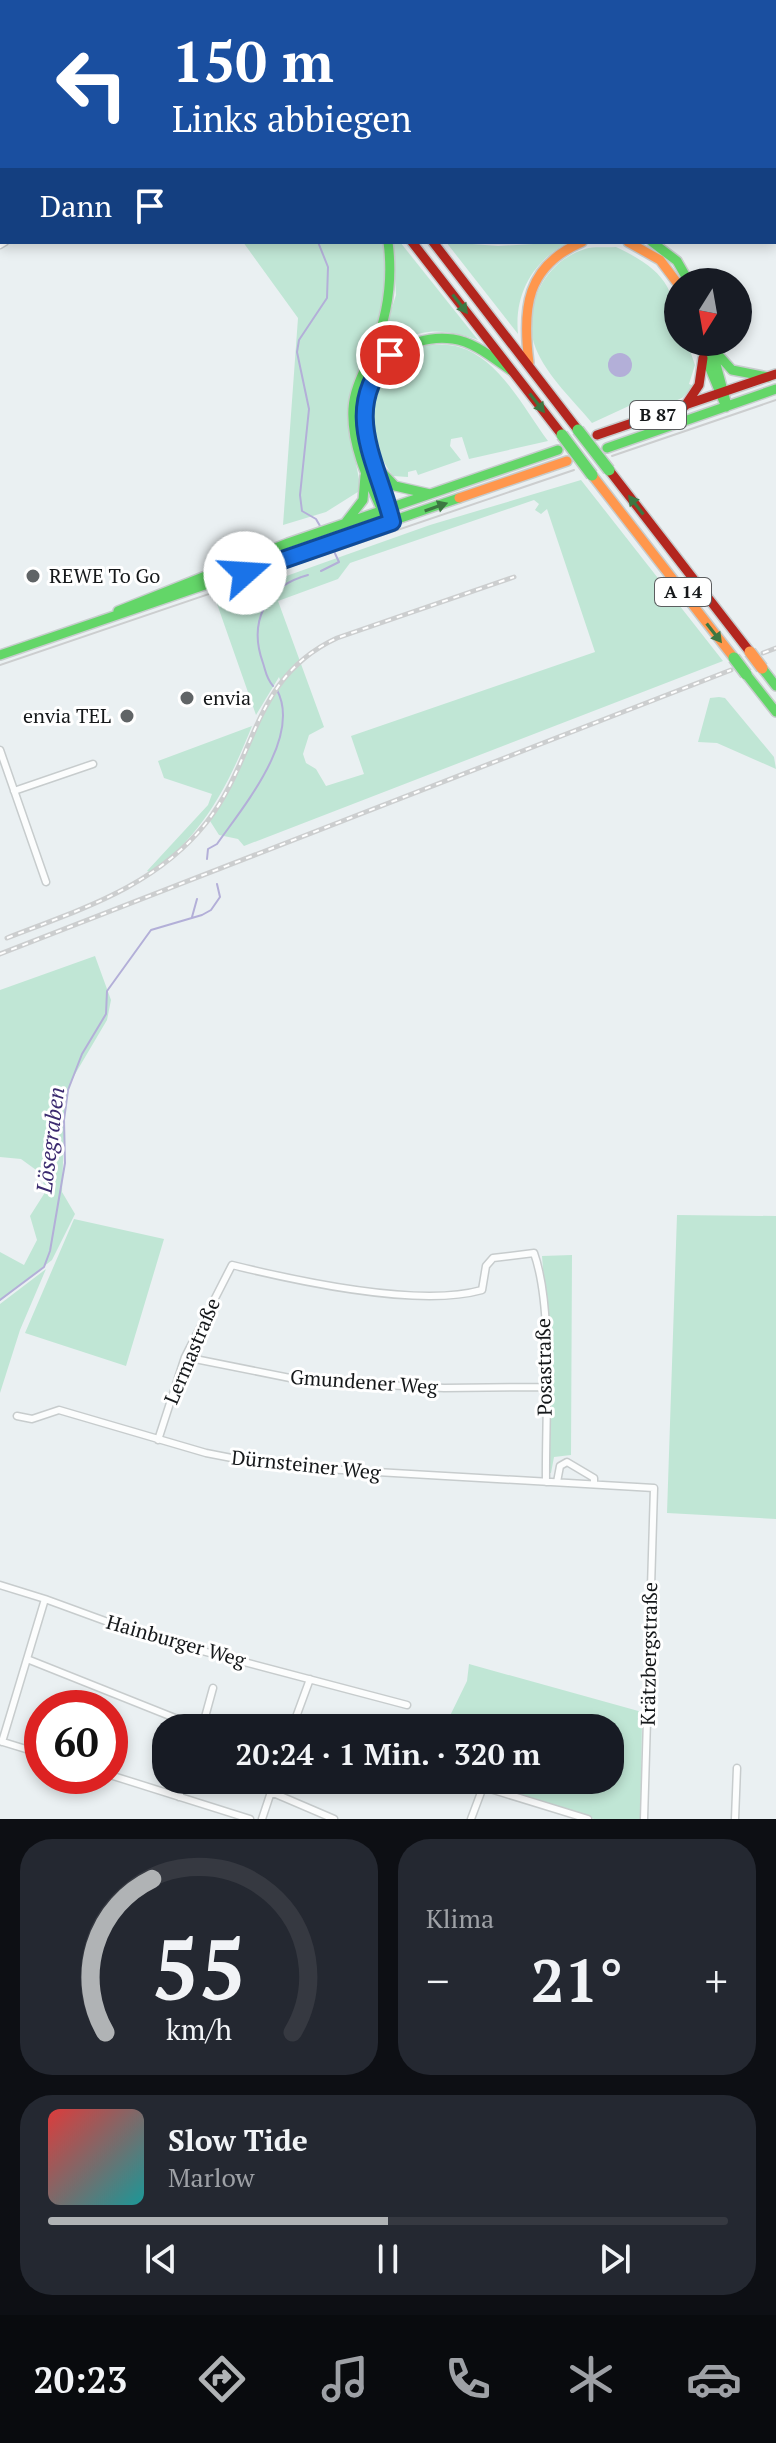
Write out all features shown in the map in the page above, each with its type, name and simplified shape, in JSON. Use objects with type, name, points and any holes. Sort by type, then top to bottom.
[{"type":"main road","points":[[388,244],[392,275],[389,308],[361,373],[353,408],[354,433],[371,468],[389,522]]},
{"type":"main road","name":"A 14","points":[[414,244],[776,712]]},
{"type":"main road","name":"A 14","points":[[435,244],[776,686]]},
{"type":"main road","points":[[530,368],[523,323],[532,283],[558,254],[578,244]]},
{"type":"main road","points":[[632,244],[660,260],[666,268]]},
{"type":"main road","points":[[655,244],[677,261],[681,268]]},
{"type":"main road","points":[[346,522],[363,500],[371,468],[363,408],[370,383],[390,355],[413,342],[451,339],[475,347],[512,371]]},
{"type":"main road","points":[[685,406],[700,382],[704,356]]},
{"type":"main road","points":[[709,356],[726,407]]},
{"type":"main road","points":[[717,356],[732,370],[772,376]]},
{"type":"main road","name":"B 87","points":[[597,435],[772,376]]},
{"type":"main road","name":"B 87","points":[[607,448],[776,389]]},
{"type":"main road","points":[[116,613],[130,604],[314,533],[558,450]]},
{"type":"main road","points":[[0,655],[567,461]]},
{"type":"main road","points":[[371,468],[395,486],[430,494]]},
{"type":"street","points":[[0,750],[2,765],[46,882]]},
{"type":"street","points":[[14,791],[93,764]]},
{"type":"street","name":"Posastraße","points":[[232,1265],[326,1286],[415,1293],[471,1293],[482,1290],[486,1266],[493,1258],[534,1253],[543,1291],[546,1482]]},
{"type":"street","name":"Lermastraße","points":[[158,1440],[185,1357],[232,1265]]},
{"type":"street","name":"Gmundener Weg","points":[[185,1357],[305,1381],[444,1388],[545,1387]]},
{"type":"street","name":"Dürnsteiner Weg","points":[[17,1416],[32,1419],[59,1410],[158,1440],[273,1466],[654,1488]]},
{"type":"street","name":"Dürnsteiner Weg","points":[[557,1482],[560,1466],[567,1462],[594,1478],[594,1484]]},
{"type":"street","name":"Krätzbergstraße","points":[[644,1819],[654,1488]]},
{"type":"street","name":"Hainburger Weg","points":[[0,1585],[149,1637],[407,1705]]},
{"type":"street","points":[[24,1748],[1,1741],[45,1599]]},
{"type":"street","points":[[27,1659],[166,1714]]},
{"type":"street","points":[[299,1714],[310,1679]]},
{"type":"street","points":[[205,1714],[213,1688]]},
{"type":"street","points":[[735,1819],[737,1768]]},
{"type":"street","points":[[128,1781],[250,1819]]},
{"type":"street","points":[[262,1819],[270,1794]]},
{"type":"street","points":[[276,1794],[334,1819]]},
{"type":"street","points":[[471,1819],[480,1794]]},
{"type":"street","points":[[506,1794],[588,1819]]},
{"type":"green space","points":[[244,244],[383,244],[387,292],[349,426],[361,490],[326,512],[283,525],[298,318]]},
{"type":"green space","points":[[393,244],[402,244],[478,340],[448,332],[423,333],[400,342],[375,360],[396,295]]},
{"type":"green space","points":[[448,244],[565,244],[545,259],[528,280],[519,305],[518,334]]},
{"type":"green space","points":[[616,247],[646,264],[664,281],[664,356],[692,356],[695,365],[689,384],[694,386],[682,398],[642,415],[631,405],[592,423],[541,359],[532,334],[531,319],[539,289],[547,276],[570,255],[592,248]]},
{"type":"green space","points":[[428,345],[459,347],[487,362],[510,386],[548,441],[469,459],[462,437],[451,439],[450,446],[461,460],[418,475],[416,470],[408,472],[408,477],[393,476],[373,436],[369,417],[371,398],[377,382],[389,367]]},
{"type":"green space","points":[[581,480],[723,661],[244,846],[238,839],[219,835],[210,821],[228,792],[260,716],[282,685],[279,677],[256,715],[216,601],[430,525]],"holes":[[[534,500],[539,504],[535,510],[541,514],[547,509],[595,652],[351,736],[364,774],[326,786],[316,769],[306,763],[303,754],[309,735],[324,727],[278,601],[338,579],[350,563]]]},
{"type":"green space","points":[[710,698],[725,698],[774,757],[776,769],[717,743],[698,742]]},
{"type":"green space","points":[[252,726],[223,789],[200,824],[152,873],[147,871],[208,805],[212,794],[164,778],[158,761]]},
{"type":"green space","points":[[95,956],[111,1000],[107,1020],[71,1081],[65,1103],[62,1192],[75,1214],[52,1260],[0,1301],[0,1252],[24,1265],[37,1240],[30,1216],[44,1194],[43,1175],[21,1159],[0,1157],[0,990]]},
{"type":"green space","points":[[677,1215],[776,1216],[776,1519],[667,1513]]},
{"type":"green space","points":[[74,1219],[164,1239],[126,1366],[25,1333]]},
{"type":"green space","points":[[572,1255],[571,1455],[554,1457],[551,1473],[547,1473],[549,1348],[542,1256]]},
{"type":"green space","points":[[46,1269],[20,1330],[0,1393],[0,1304]]},
{"type":"green space","points":[[469,1664],[642,1712],[641,1819],[594,1819],[515,1794],[624,1794],[624,1714],[451,1714],[467,1681]]},
{"type":"shaded area","points":[[620,353],[629,356],[632,365],[629,374],[620,377],[611,374],[608,365],[611,356]]},
{"type":"waterway","name":"Lösegraben","points":[[319,244],[328,267],[327,298],[299,340],[297,352],[309,409],[300,495],[302,511],[316,519],[320,526]]},
{"type":"waterway","name":"Lösegraben","points":[[321,571],[339,562],[332,547]]},
{"type":"waterway","name":"Lösegraben","points":[[273,686],[266,675],[259,648],[260,620],[271,597],[293,580],[308,575]]},
{"type":"waterway","name":"Lösegraben","points":[[207,859],[208,849],[217,844],[241,811],[276,750],[283,709],[277,690]]},
{"type":"waterway","name":"Lösegraben","points":[[0,1300],[44,1267],[50,1251],[65,1163],[64,1120],[68,1090],[82,1054],[106,1014],[107,991],[151,930],[211,910],[220,897],[217,884]]},
{"type":"waterway","points":[[192,917],[197,899]]},
{"type":"tram line","points":[[612,456],[776,400]]},
{"type":"tram line","points":[[0,665],[574,470]]},
{"type":"railway","points":[[7,938],[115,894],[164,864],[186,845],[223,798],[271,697],[288,674],[309,655],[337,638],[514,577]]},
{"type":"railway","points":[[763,653],[776,648]]},
{"type":"railway","points":[[0,954],[731,670]]},
{"type":"traffic: fast","points":[[384,515],[358,450],[353,409],[358,386],[386,311],[390,270],[388,244]]},
{"type":"traffic: fast","points":[[655,244],[677,261],[681,268]]},
{"type":"traffic: fast","points":[[392,522],[364,435],[364,404],[377,372],[402,349],[435,339],[453,339],[469,344],[512,371]]},
{"type":"traffic: fast","points":[[705,356],[726,407]]},
{"type":"traffic: fast","points":[[714,356],[726,402]]},
{"type":"traffic: fast","points":[[719,356],[732,370],[768,377]]},
{"type":"traffic: fast","points":[[607,448],[776,389]]},
{"type":"traffic: fast","points":[[578,430],[609,470]]},
{"type":"traffic: fast","points":[[562,435],[592,475]]},
{"type":"traffic: fast","points":[[118,611],[288,543],[558,450]]},
{"type":"traffic: fast","points":[[379,469],[395,486],[430,494]]},
{"type":"traffic: fast","points":[[346,522],[363,500],[365,476]]},
{"type":"traffic: fast","points":[[0,655],[459,498]]},
{"type":"traffic: fast","points":[[734,658],[746,674]]},
{"type":"traffic: fast","points":[[762,668],[776,686]]},
{"type":"traffic: fast","points":[[746,674],[776,712]]},
{"type":"traffic: slow","points":[[529,363],[526,324],[532,291],[549,263],[578,244]]},
{"type":"traffic: slow","points":[[632,244],[660,260],[666,268]]},
{"type":"traffic: slow","points":[[459,498],[567,461]]},
{"type":"traffic: slow","points":[[592,475],[734,658]]},
{"type":"traffic: slow","points":[[750,652],[762,668]]},
{"type":"traffic: jam","points":[[414,244],[562,435]]},
{"type":"traffic: jam","points":[[435,244],[578,430]]},
{"type":"traffic: jam","points":[[685,406],[699,385],[703,358]]},
{"type":"traffic: jam","points":[[597,435],[776,374]]},
{"type":"traffic: jam","points":[[609,470],[750,652]]},
{"type":"place","name":"REWE To Go","points":[[33,576]]},
{"type":"place","name":"envia","points":[[187,698]]},
{"type":"place","name":"envia TEL","points":[[127,716]]},
{"type":"route","points":[[245,573],[392,522],[363,422],[365,393],[375,372],[390,355]]}]
